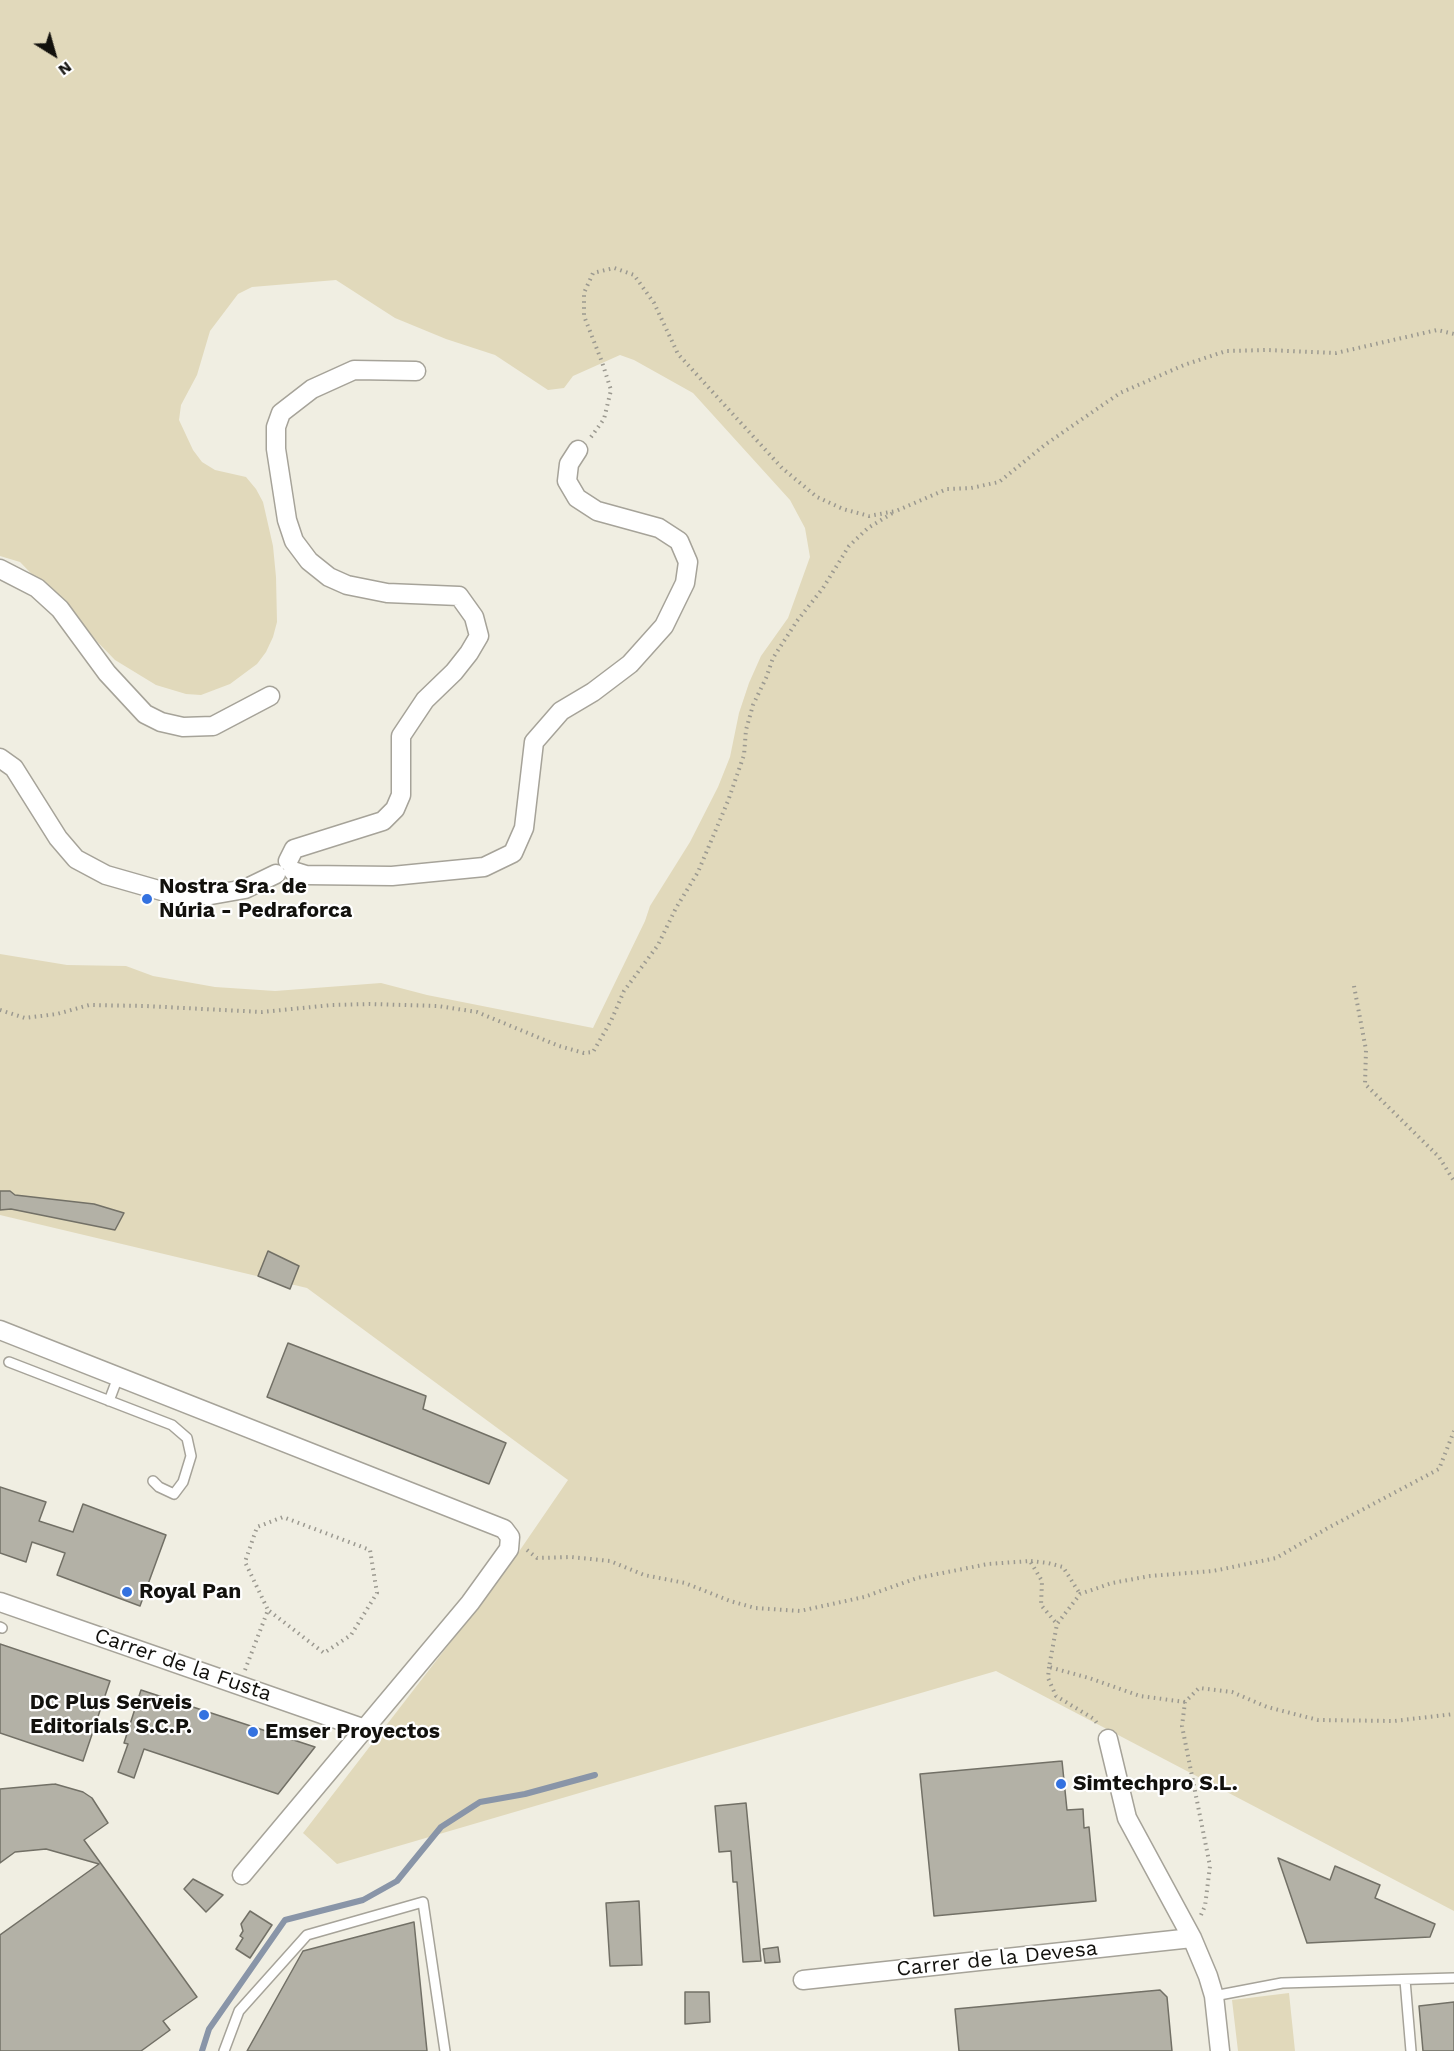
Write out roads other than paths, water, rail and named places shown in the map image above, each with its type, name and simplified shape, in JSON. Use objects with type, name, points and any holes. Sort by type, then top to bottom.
[{"type":"street","points":[[0,758],[14,768],[58,838],[76,859],[106,875],[176,896],[211,895],[245,889],[286,869],[294,849],[383,821],[395,809],[401,795],[401,736],[426,700],[462,663],[479,636],[474,617],[459,596],[387,592],[347,585],[329,577],[309,561],[294,541],[287,520],[276,449],[276,427],[281,413],[312,389],[354,370],[416,371]]},
{"type":"street","points":[[286,869],[306,875],[392,876],[484,867],[513,853],[524,828],[534,742],[561,711],[593,692],[630,664],[664,626],[685,583],[688,562],[679,541],[660,528],[597,511],[577,498],[567,481],[569,464],[578,450]]},
{"type":"street","points":[[0,569],[37,588],[60,609],[107,673],[145,714],[161,722],[183,727],[213,726],[270,696]]},
{"type":"street","points":[[0,1330],[504,1529],[510,1537],[509,1550],[470,1603],[242,1875]]},
{"type":"street","name":"Carrer de la Fusta","points":[[0,1602],[365,1729]]},
{"type":"street","points":[[1108,1739],[1128,1818],[1192,1938],[1208,1976],[1214,1996],[1220,2051]]},
{"type":"street","name":"Carrer de la Devesa","points":[[803,1980],[1192,1938]]},
{"type":"lane","points":[[9,1362],[172,1425],[187,1438],[191,1456],[183,1482],[174,1494],[159,1487],[153,1481]]},
{"type":"lane","points":[[109,1401],[118,1377]]},
{"type":"lane","points":[[224,2051],[239,2011],[307,1935],[423,1902],[445,2051]]},
{"type":"lane","points":[[1214,1996],[1282,1983],[1454,1978]]},
{"type":"lane","points":[[1405,1980],[1411,2051]]},
{"type":"waterway","points":[[202,2051],[209,2029],[285,1920],[363,1900],[397,1881],[441,1827],[480,1802],[525,1794],[595,1775]]},
{"type":"place","name":"Nostra Sra. de Núria - Pedraforca","points":[[147,899]]},
{"type":"place","name":"Royal Pan","points":[[127,1592]]},
{"type":"place","name":"DC Plus Serveis Editorials S.C.P.","points":[[204,1715]]},
{"type":"place","name":"Emser Proyectos","points":[[253,1732]]},
{"type":"place","name":"Simtechpro S.L.","points":[[1061,1784]]}]
